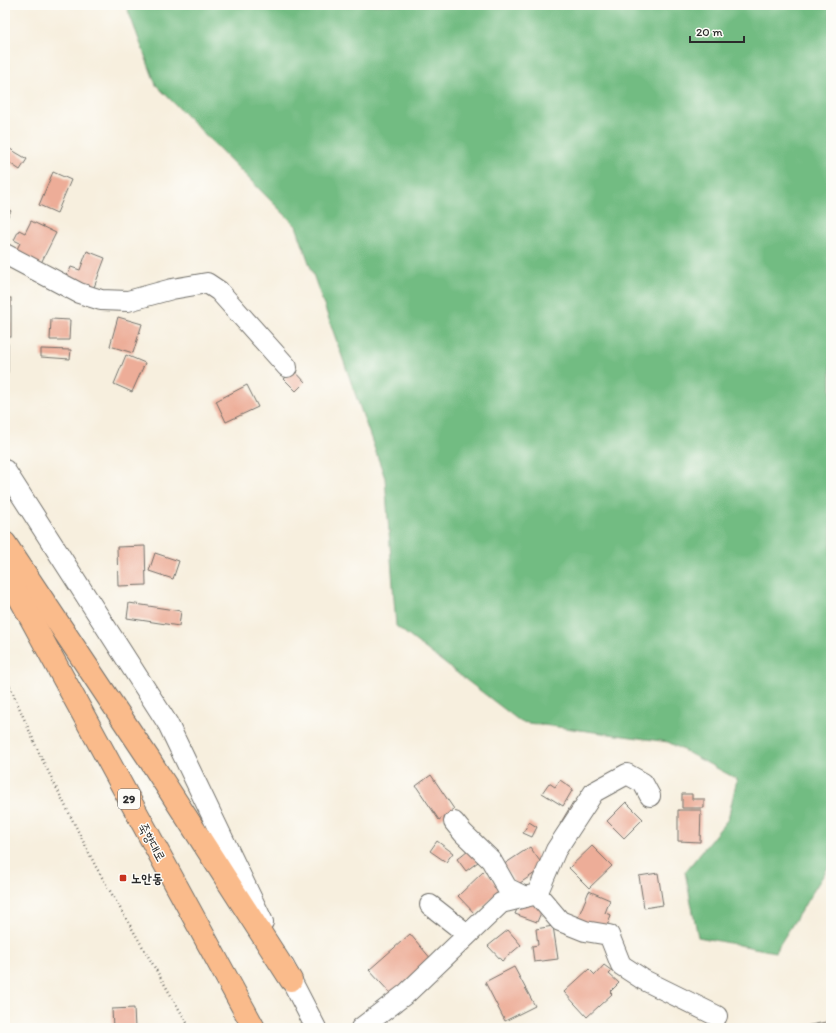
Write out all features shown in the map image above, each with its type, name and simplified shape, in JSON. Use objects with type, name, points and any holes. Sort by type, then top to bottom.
[{"type":"main road","points":[[5,544],[149,759],[291,980]]},
{"type":"main road","name":"죽향대로","points":[[5,571],[254,1028]]},
{"type":"street","points":[[5,254],[79,293],[101,300],[128,300],[172,289],[207,283],[219,291],[287,368]]},
{"type":"street","points":[[5,470],[168,724],[291,980],[316,1028]]},
{"type":"street","points":[[362,1028],[407,993],[501,903],[531,895],[556,850],[594,792],[627,774],[643,783],[650,796]]},
{"type":"street","points":[[454,822],[463,833],[491,860],[508,888],[531,895],[560,921],[584,932],[609,935],[621,965],[644,980],[717,1016]]},
{"type":"street","points":[[430,905],[467,934]]},
{"type":"path","points":[[5,675],[39,752],[96,867],[190,1028]]},
{"type":"green space","points":[[126,5],[831,5],[831,863],[775,952],[698,937],[685,872],[728,819],[737,779],[668,742],[521,722],[396,626],[385,478],[296,226],[156,85]]},
{"type":"building","points":[[5,146],[27,159],[20,170],[5,160]]},
{"type":"building","points":[[53,172],[71,180],[57,213],[39,205]]},
{"type":"building","points":[[5,207],[11,211],[5,221]]},
{"type":"building","points":[[31,221],[56,233],[40,265],[15,253],[20,243],[14,240],[19,230],[25,233]]},
{"type":"building","points":[[87,251],[105,258],[93,290],[66,280],[71,267],[80,270]]},
{"type":"building","points":[[5,298],[11,298],[11,337],[5,337]]},
{"type":"building","points":[[118,317],[142,324],[133,353],[110,346]]},
{"type":"building","points":[[51,319],[70,320],[69,340],[50,340]]},
{"type":"building","points":[[5,344],[8,344],[8,372],[5,372]]},
{"type":"building","points":[[41,349],[71,350],[70,359],[41,357]]},
{"type":"building","points":[[126,355],[145,363],[132,392],[114,384]]},
{"type":"building","points":[[294,370],[305,382],[296,391],[284,379]]},
{"type":"building","points":[[247,385],[258,407],[226,422],[216,401]]},
{"type":"building","points":[[145,546],[146,585],[118,586],[117,547]]},
{"type":"building","points":[[155,553],[179,561],[173,579],[149,571]]},
{"type":"building","points":[[129,603],[181,611],[179,626],[127,618]]},
{"type":"building","points":[[431,775],[454,809],[439,820],[416,786]]},
{"type":"building","points":[[560,780],[573,789],[563,806],[542,793],[549,783],[555,787]]},
{"type":"building","points":[[682,794],[692,794],[692,799],[704,799],[704,808],[682,808]]},
{"type":"building","points":[[573,802],[581,806],[567,828],[560,824]]},
{"type":"building","points":[[626,802],[643,819],[624,838],[607,821]]},
{"type":"building","points":[[678,810],[701,810],[700,842],[678,841]]},
{"type":"building","points":[[529,822],[537,827],[532,837],[523,833]]},
{"type":"building","points":[[437,841],[453,853],[446,862],[430,851]]},
{"type":"building","points":[[592,846],[612,866],[589,888],[569,868]]},
{"type":"building","points":[[530,847],[544,867],[517,885],[503,865]]},
{"type":"building","points":[[468,850],[478,862],[466,871],[457,859]]},
{"type":"building","points":[[484,871],[502,889],[475,914],[458,896]]},
{"type":"building","points":[[658,873],[663,905],[644,908],[639,876]]},
{"type":"building","points":[[589,891],[610,900],[605,913],[611,915],[605,931],[577,920]]},
{"type":"building","points":[[526,901],[543,908],[537,922],[515,914],[519,904]]},
{"type":"building","points":[[553,926],[558,959],[534,962],[532,946],[538,945],[536,929]]},
{"type":"building","points":[[508,930],[521,945],[502,961],[488,946]]},
{"type":"building","points":[[410,934],[432,960],[392,995],[369,970]]},
{"type":"building","points":[[604,965],[612,971],[609,974],[619,983],[610,992],[612,994],[587,1017],[564,992],[589,969],[595,975]]},
{"type":"building","points":[[514,967],[535,1006],[505,1021],[485,982]]},
{"type":"building","points":[[134,1008],[135,1028],[113,1028],[112,1009]]},
{"type":"building","points":[[831,1021],[831,1028],[800,1028],[800,1027]]},
{"type":"place","name":"노안동","points":[[123,878]]}]
